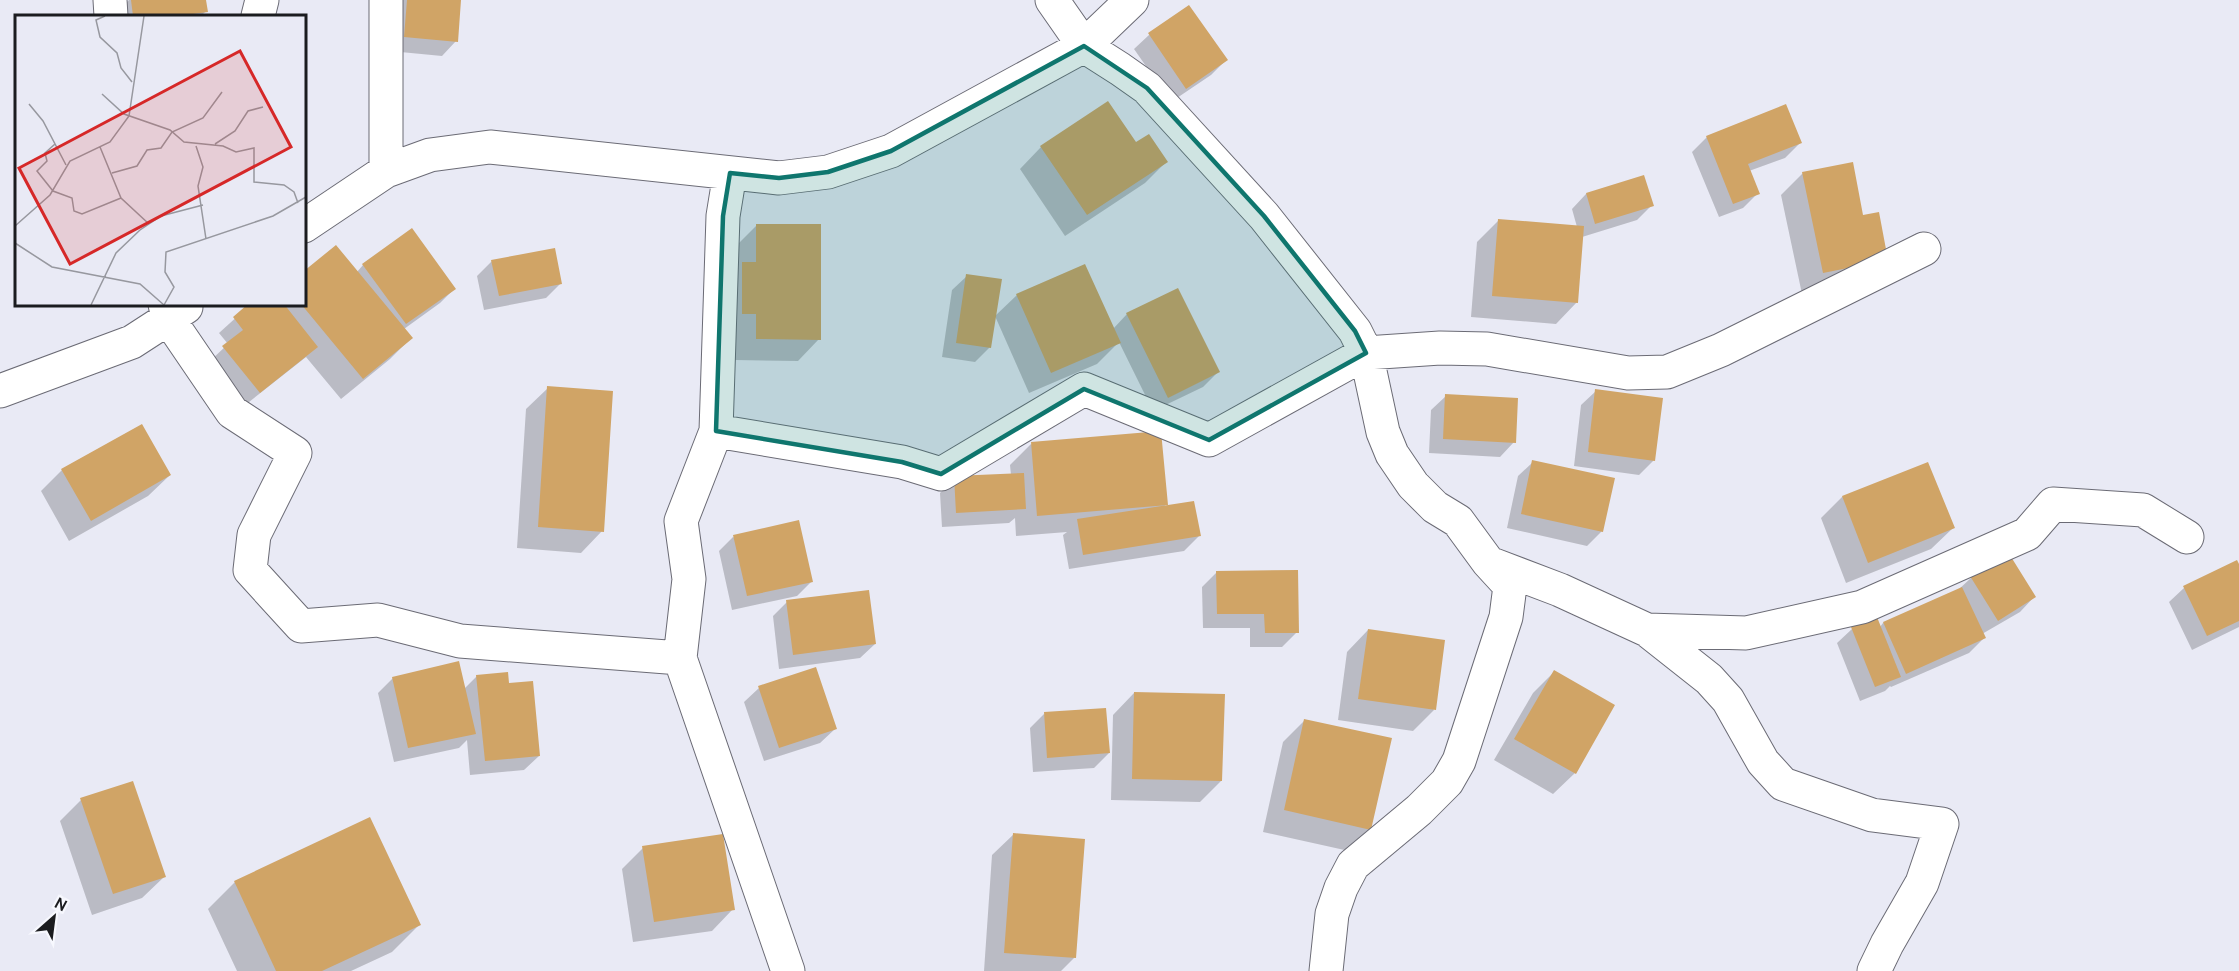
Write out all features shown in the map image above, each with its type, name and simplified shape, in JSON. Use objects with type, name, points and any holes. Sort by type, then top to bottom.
[{"type":"street","points":[[110,0],[111,15]]},
{"type":"street","points":[[258,15],[262,0]]},
{"type":"street","points":[[386,0],[386,171]]},
{"type":"street","points":[[1052,0],[1084,46],[1147,88],[1264,216],[1355,331],[1366,353],[1383,432],[1392,454],[1413,485],[1435,507],[1458,521],[1488,562],[1510,586],[1506,617],[1459,761],[1448,782],[1419,810],[1353,865],[1341,888],[1332,914],[1326,971]]},
{"type":"street","points":[[306,225],[386,171],[430,155],[490,147],[779,178],[828,172],[891,151],[1084,46],[1132,0]]},
{"type":"street","points":[[730,173],[723,216],[716,431],[681,521],[689,579],[680,658],[789,971]]},
{"type":"street","points":[[716,431],[902,462],[941,474],[1084,389],[1209,440],[1366,353],[1440,348],[1487,349],[1628,373],[1667,372],[1721,350],[1924,249]]},
{"type":"street","points":[[0,391],[132,342],[174,309],[232,412],[295,453],[254,535],[250,570],[301,626],[378,620],[460,640],[680,658]]},
{"type":"street","points":[[1647,630],[1746,633],[1862,607],[2027,534],[2053,504],[2143,510],[2187,537]]},
{"type":"street","points":[[1488,562],[1560,590],[1647,630],[1709,679],[1728,700],[1763,762],[1784,784],[1872,815],[1942,824],[1922,883],[1874,971]]},
{"type":"highlighted area","points":[[1084,46],[1147,88],[1264,216],[1355,331],[1366,353],[1209,440],[1084,389],[941,474],[902,462],[716,431],[723,216],[730,173],[779,178],[828,172],[891,151]]},
{"type":"building","points":[[131,0],[206,0],[208,12],[186,15],[133,15]]},
{"type":"building","points":[[407,0],[461,0],[458,42],[404,37]]},
{"type":"building","points":[[1189,5],[1228,60],[1186,89],[1148,33]]},
{"type":"building","points":[[1108,101],[1136,142],[1149,134],[1168,162],[1087,215],[1040,146]]},
{"type":"building","points":[[1786,104],[1802,143],[1748,164],[1760,194],[1733,204],[1706,136]]},
{"type":"building","points":[[1853,162],[1863,215],[1879,212],[1888,260],[1823,273],[1802,172]]},
{"type":"building","points":[[1644,175],[1654,206],[1595,224],[1586,193]]},
{"type":"building","points":[[1498,219],[1584,226],[1578,303],[1492,296]]},
{"type":"building","points":[[756,224],[821,224],[821,340],[756,339],[756,314],[742,314],[742,262],[756,262]]},
{"type":"building","points":[[412,228],[456,289],[406,324],[362,264]]},
{"type":"building","points":[[336,245],[413,338],[363,379],[303,306],[306,306],[306,269]]},
{"type":"building","points":[[555,248],[562,284],[499,296],[491,260]]},
{"type":"building","points":[[1085,264],[1121,343],[1051,373],[1016,294]]},
{"type":"building","points":[[966,274],[1002,279],[991,348],[956,343]]},
{"type":"building","points":[[1178,288],[1220,372],[1168,398],[1126,313]]},
{"type":"building","points":[[246,306],[286,306],[318,347],[260,393],[222,346],[243,330],[233,317]]},
{"type":"building","points":[[547,386],[613,391],[604,532],[538,527]]},
{"type":"building","points":[[1595,389],[1663,398],[1655,461],[1588,452]]},
{"type":"building","points":[[1445,394],[1518,398],[1516,443],[1443,439]]},
{"type":"building","points":[[142,424],[171,475],[91,521],[61,469]]},
{"type":"building","points":[[1161,431],[1168,505],[1037,516],[1031,442]]},
{"type":"building","points":[[1532,460],[1615,478],[1603,532],[1521,514]]},
{"type":"building","points":[[1928,462],[1955,528],[1868,563],[1842,496]]},
{"type":"building","points":[[1024,473],[1026,509],[956,513],[954,476]]},
{"type":"building","points":[[1194,501],[1201,536],[1083,555],[1077,519]]},
{"type":"building","points":[[799,520],[813,582],[747,596],[733,535]]},
{"type":"building","points":[[2008,552],[2036,597],[1998,621],[1970,576]]},
{"type":"building","points":[[2237,560],[2239,564],[2239,621],[2207,636],[2183,586]]},
{"type":"building","points":[[1298,570],[1299,633],[1265,633],[1264,614],[1217,614],[1216,571]]},
{"type":"building","points":[[1962,587],[1986,638],[1906,674],[1883,622]]},
{"type":"building","points":[[869,590],[876,644],[793,655],[786,600]]},
{"type":"building","points":[[1877,617],[1901,677],[1875,687],[1851,627]]},
{"type":"building","points":[[1368,629],[1445,640],[1436,710],[1358,699]]},
{"type":"building","points":[[459,661],[476,734],[408,748],[392,677]]},
{"type":"building","points":[[816,667],[837,729],[779,748],[758,686]]},
{"type":"building","points":[[1554,670],[1615,705],[1576,774],[1514,739]]},
{"type":"building","points":[[508,672],[509,683],[533,681],[540,756],[485,761],[476,675]]},
{"type":"building","points":[[1134,692],[1225,694],[1222,781],[1132,779]]},
{"type":"building","points":[[1106,708],[1110,753],[1047,758],[1044,712]]},
{"type":"building","points":[[1304,719],[1392,738],[1371,830],[1284,810]]},
{"type":"building","points":[[133,781],[166,877],[113,894],[80,798]]},
{"type":"building","points":[[370,817],[421,925],[322,971],[276,971],[234,881]]},
{"type":"building","points":[[1013,833],[1085,839],[1076,958],[1004,953]]},
{"type":"building","points":[[723,834],[735,910],[654,922],[642,846]]}]
